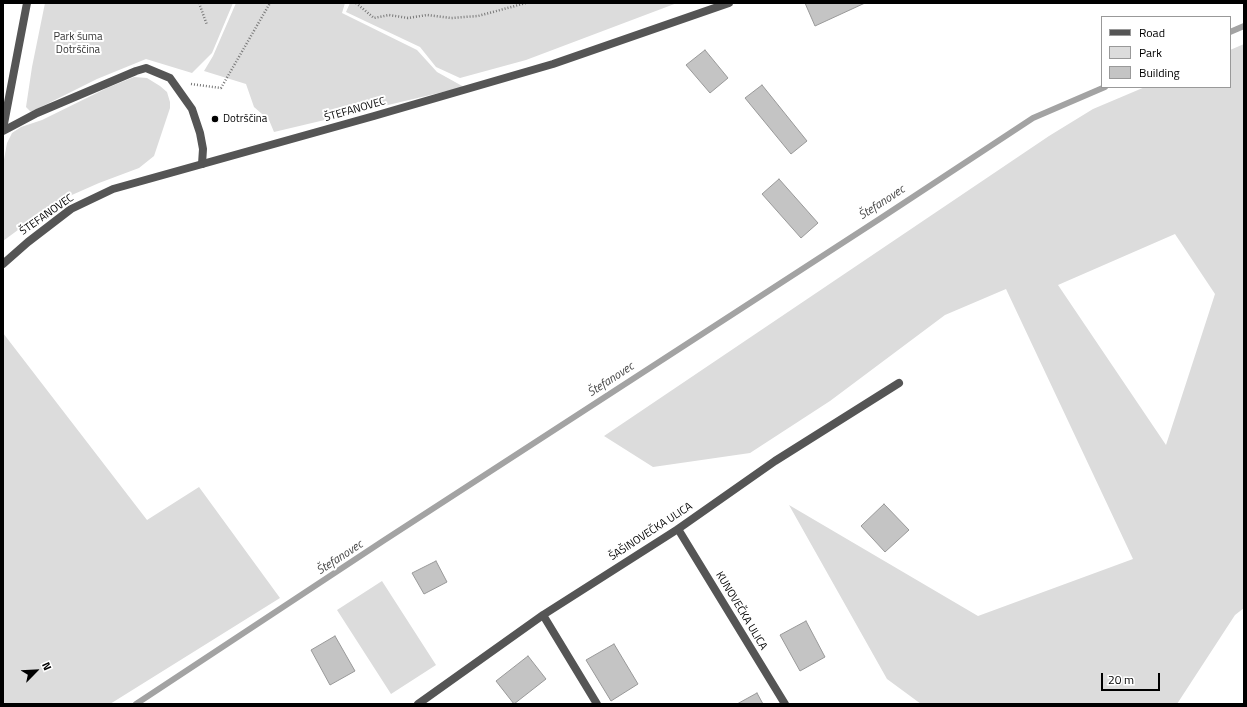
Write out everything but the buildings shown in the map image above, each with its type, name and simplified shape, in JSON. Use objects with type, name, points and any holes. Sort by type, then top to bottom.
[{"type":"street","points":[[3,130],[27,3]]},
{"type":"street","name":"ŠTEFANOVEC","points":[[3,264],[28,242],[72,209],[113,189],[553,64],[729,3]]},
{"type":"street","points":[[3,130],[38,113],[146,68],[170,78],[192,109],[200,133],[203,149],[202,164]]},
{"type":"street","name":"ŠAŠINOVEČKA ULICA","points":[[418,704],[542,615],[678,528],[775,461],[899,383]]},
{"type":"street","name":"KUNOVEČKA ULICA","points":[[678,528],[785,704]]},
{"type":"street","points":[[542,615],[597,704]]},
{"type":"path","points":[[199,3],[207,25]]},
{"type":"path","points":[[170,78],[197,86],[221,88],[270,3]]},
{"type":"path","points":[[356,3],[374,18],[388,15],[408,18],[427,15],[451,18],[478,16],[526,3]]},
{"type":"green space","name":"Park šuma Dotrščina","points":[[45,3],[233,3],[212,53],[192,73],[146,59],[97,79],[31,112],[26,107],[32,67]]},
{"type":"green space","points":[[236,3],[345,3],[342,13],[417,50],[437,72],[464,87],[274,132],[269,120],[254,107],[246,84],[204,71],[213,56]]},
{"type":"green space","points":[[350,3],[677,3],[526,60],[460,78],[436,67],[420,47],[346,12]]},
{"type":"green space","points":[[1244,44],[1244,608],[1235,615],[1177,704],[921,704],[887,679],[789,505],[978,616],[1133,559],[1006,289],[945,315],[830,401],[750,453],[653,467],[604,436],[1049,136],[1093,109],[1143,88],[1231,88],[1231,50]],"holes":[[[1175,234],[1215,294],[1166,445],[1058,285]]]},
{"type":"green space","points":[[134,77],[147,78],[160,86],[167,92],[170,102],[170,108],[154,156],[139,168],[99,183],[56,202],[3,241],[3,165],[7,143],[12,133],[21,127],[42,120],[107,88]]},
{"type":"green space","points":[[3,333],[147,520],[199,487],[280,598],[110,704],[3,704]]},
{"type":"green space","points":[[382,581],[436,665],[391,694],[337,610]]},
{"type":"waterway","name":"Štefanovec","points":[[1231,32],[1244,26]]},
{"type":"waterway","name":"Štefanovec","points":[[136,704],[383,541],[1033,118],[1103,88]]},
{"type":"place","name":"Dotrščina","points":[[215,119]]}]
